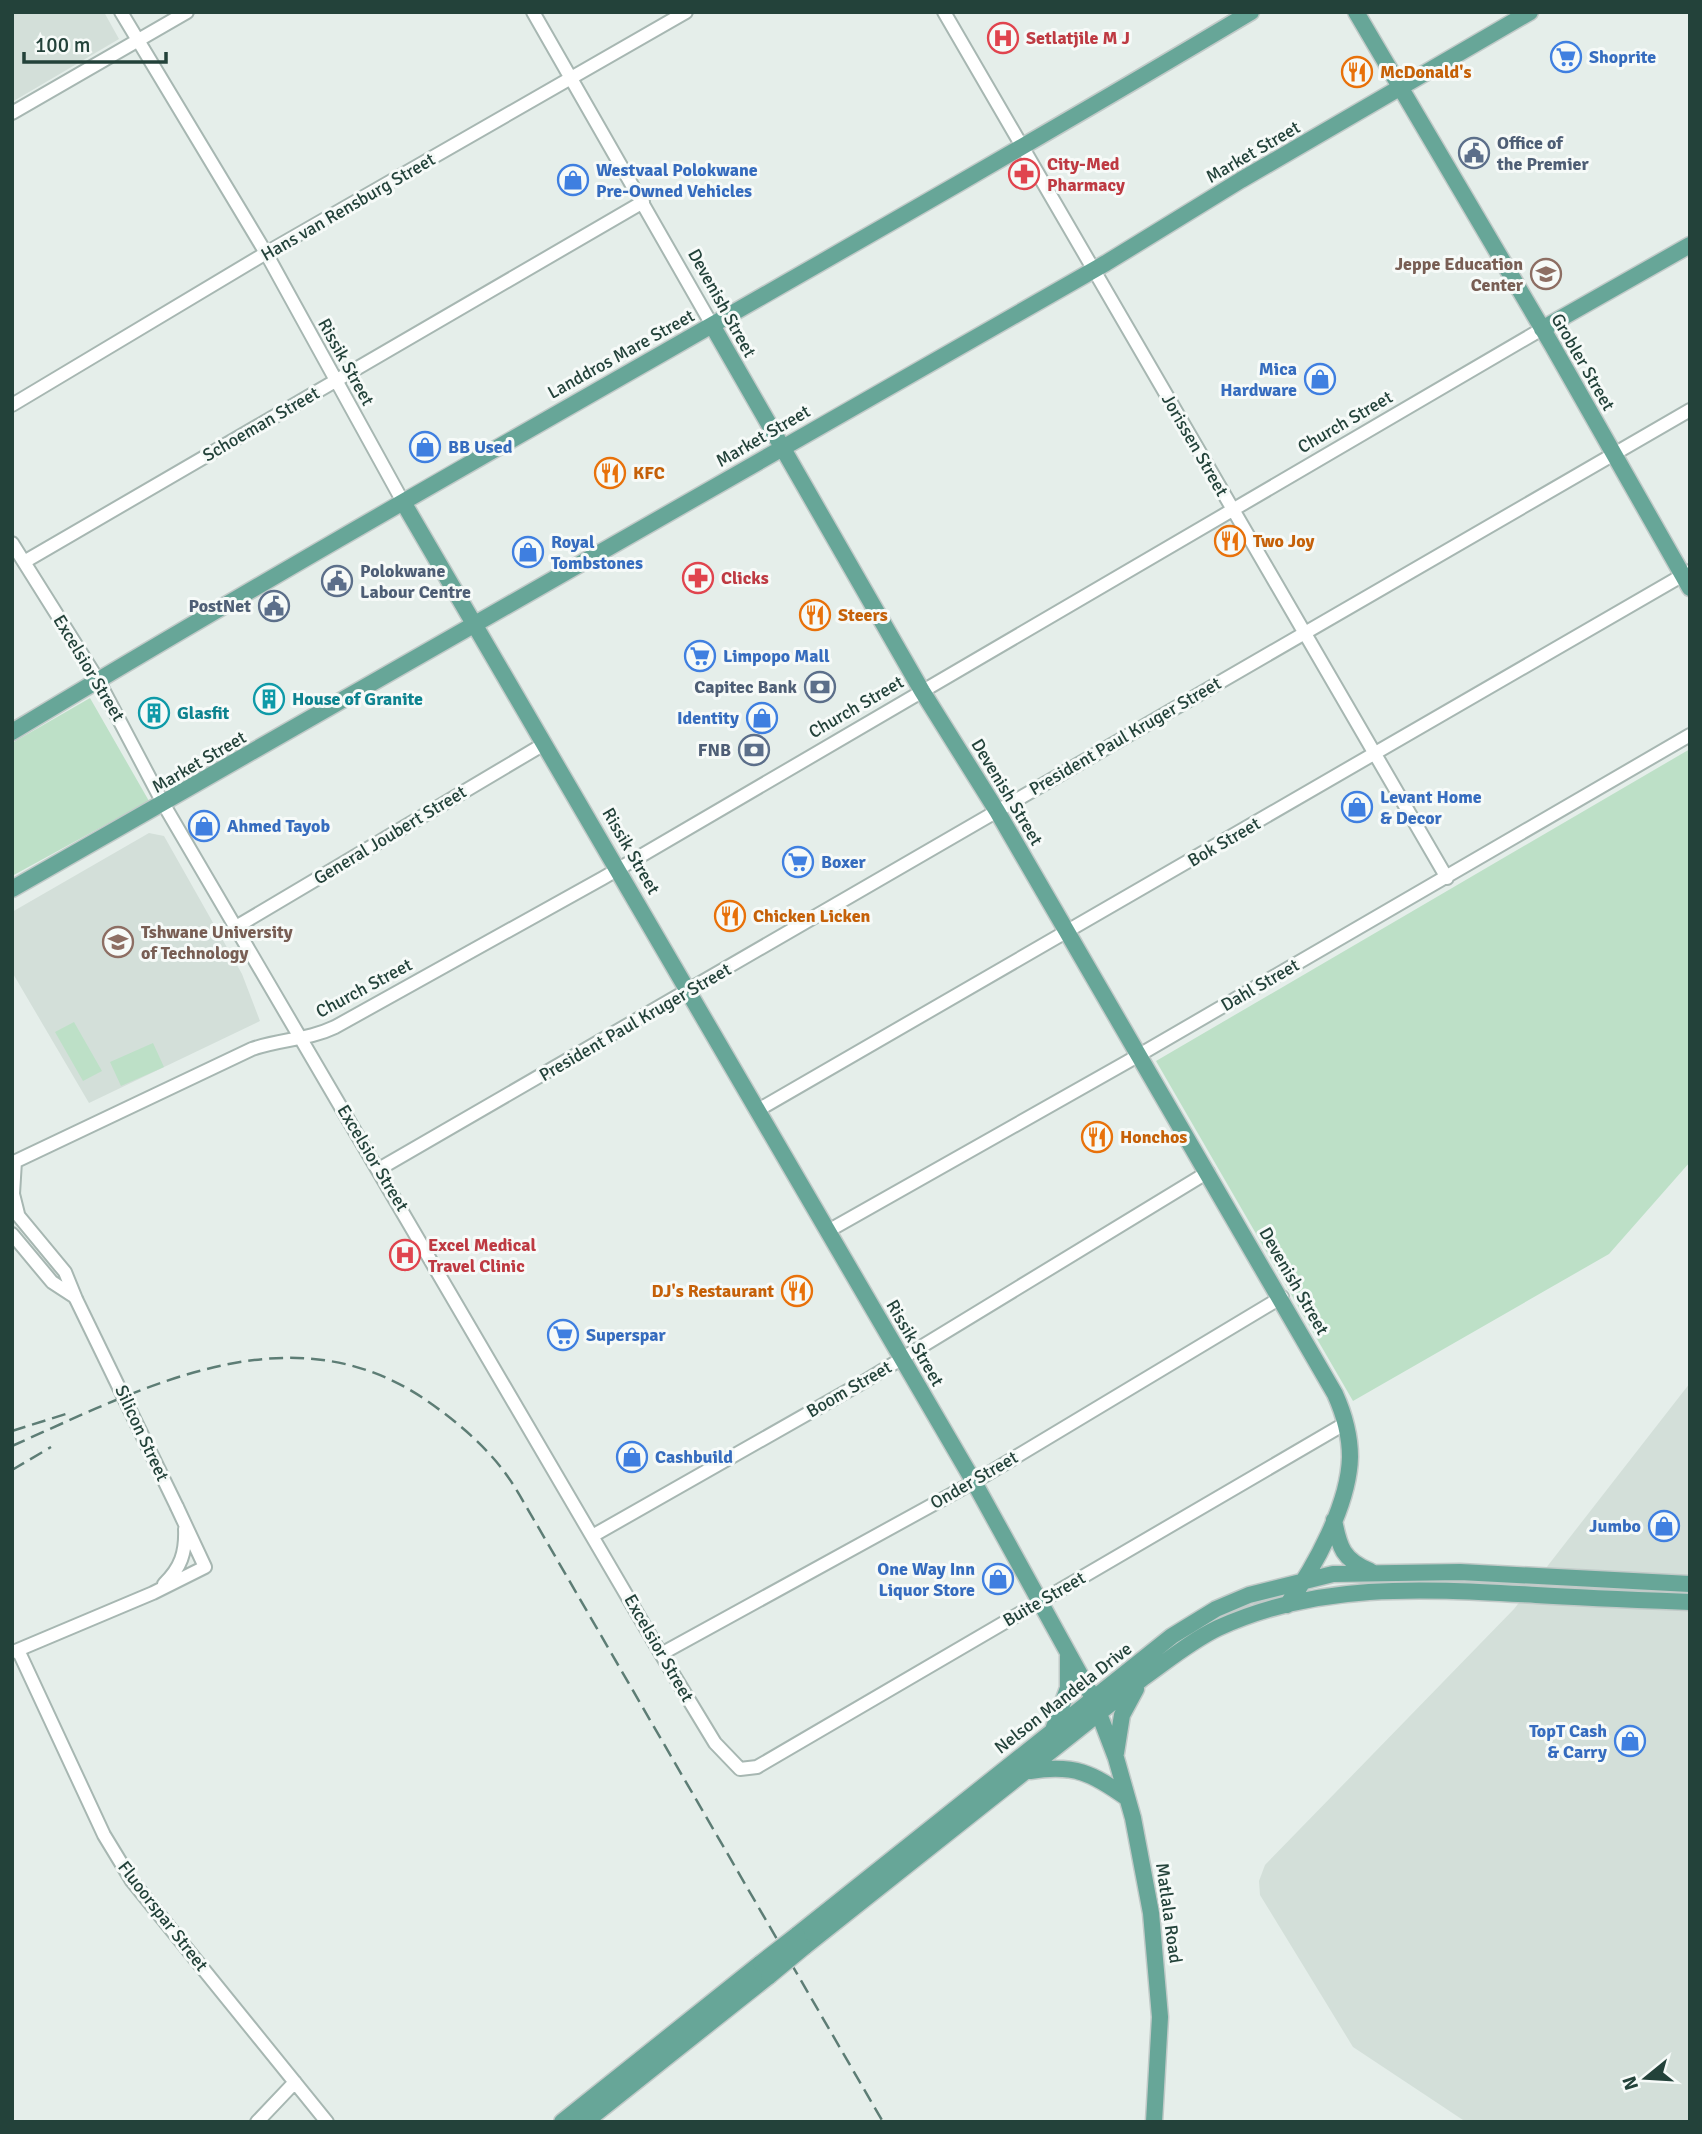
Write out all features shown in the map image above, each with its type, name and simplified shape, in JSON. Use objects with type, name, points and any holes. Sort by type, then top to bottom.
[{"type":"main road","name":"Landdros Mare Street","points":[[12,732],[403,502],[1022,148],[1251,12]]},
{"type":"main road","name":"Grobler Street","points":[[1356,12],[1542,329],[1612,455],[1688,578]]},
{"type":"main road","name":"Market Street","points":[[12,889],[164,805],[1093,270],[1241,180],[1530,12]]},
{"type":"main road","name":"Church Street","points":[[1542,329],[1690,245]]},
{"type":"main road","name":"Devenish Street","points":[[712,324],[922,691],[997,811],[1325,1372],[1346,1423],[1350,1458],[1334,1520],[1306,1579],[1287,1605]]},
{"type":"main road","name":"Rissik Street","points":[[403,502],[690,990],[974,1482],[1068,1650],[1100,1715]]},
{"type":"main road","points":[[1334,1520],[1343,1554],[1351,1563],[1370,1571]]},
{"type":"main road","name":"Nelson Mandela Drive","points":[[585,2122],[986,1782],[1051,1735],[1172,1636],[1216,1609],[1249,1595],[1306,1579],[1370,1571],[1423,1571],[1690,1584]]},
{"type":"main road","name":"Nelson Mandela Drive","points":[[801,1941],[1100,1715],[1143,1678],[1217,1629],[1287,1605],[1372,1589],[1690,1602]]},
{"type":"main road","points":[[1051,1735],[1068,1688],[1068,1650]]},
{"type":"main road","points":[[1116,1758],[1122,1715],[1143,1678]]},
{"type":"main road","name":"Matlala Road","points":[[1100,1715],[1116,1758],[1142,1851],[1157,1959],[1160,2017],[1154,2122]]},
{"type":"main road","points":[[1027,1771],[1065,1767],[1077,1770],[1103,1781],[1128,1800]]},
{"type":"main road","name":"Nelson Mandela Drive","points":[[562,2122],[765,1970]]},
{"type":"street","name":"Rissik Street","points":[[121,12],[266,253],[334,381],[403,502]]},
{"type":"street","points":[[12,113],[187,12]]},
{"type":"street","name":"Devenish Street","points":[[533,12],[712,324]]},
{"type":"street","name":"Hans van Rensburg Street","points":[[12,405],[266,253],[686,12]]},
{"type":"street","name":"Jorissen Street","points":[[944,12],[1447,878]]},
{"type":"street","name":"Schoeman Street","points":[[24,562],[643,202]]},
{"type":"street","name":"Church Street","points":[[15,1211],[15,1160],[252,1049],[282,1040],[303,1040],[335,1027],[618,868],[1542,329]]},
{"type":"street","name":"President Paul Kruger Street","points":[[379,1170],[1305,630],[1690,410]]},
{"type":"street","name":"Excelsior Street","points":[[12,543],[98,680],[164,805],[594,1535],[661,1654],[715,1743],[740,1769]]},
{"type":"street","name":"Bok Street","points":[[758,1110],[1688,578]]},
{"type":"street","name":"Dahl Street","points":[[828,1231],[1447,878],[1690,735]]},
{"type":"street","name":"General Joubert Street","points":[[236,927],[544,744]]},
{"type":"street","name":"Boom Street","points":[[594,1535],[901,1359],[1208,1172]]},
{"type":"street","name":"Silicon Street","points":[[15,1211],[65,1272],[205,1567],[153,1593]]},
{"type":"street","points":[[12,1234],[52,1282],[76,1298]]},
{"type":"street","name":"Onder Street","points":[[661,1654],[974,1482],[1282,1297]]},
{"type":"street","name":"Buite Street","points":[[740,1769],[757,1767],[1346,1423]]},
{"type":"street","points":[[15,1651],[153,1593],[179,1569],[185,1544],[185,1524]]},
{"type":"street","name":"Fluoorspar Street","points":[[15,1651],[104,1835],[132,1881],[327,2122]]},
{"type":"street","points":[[257,2122],[295,2081]]},
{"type":"shaded area","points":[[12,12],[104,12],[119,39],[12,102]]},
{"type":"shaded area","name":"Tshwane University of Technology","points":[[149,833],[164,836],[242,974],[260,1021],[89,1103],[12,972],[12,912]]},
{"type":"shaded area","points":[[1690,1383],[1690,2122],[1466,2122],[1353,2047],[1260,1895],[1259,1881],[1265,1865],[1514,1609]]},
{"type":"green space","points":[[90,698],[149,801],[12,876],[12,743]]},
{"type":"green space","points":[[1690,749],[1690,1162],[1609,1254],[1353,1401],[1156,1061]]},
{"type":"green space","points":[[74,1022],[102,1071],[83,1081],[55,1032]]},
{"type":"green space","points":[[153,1043],[164,1067],[121,1086],[110,1062]]},
{"type":"railway","points":[[12,1446],[115,1400],[168,1380],[222,1366],[275,1358],[328,1361],[381,1376],[433,1405],[452,1419],[488,1452],[517,1490],[883,2122]]},
{"type":"railway","points":[[12,1431],[69,1413]]},
{"type":"railway","points":[[12,1470],[51,1447]]},
{"type":"place","name":"Setlatjile M J","points":[[1003,38]]},
{"type":"place","name":"Shoprite","points":[[1566,57]]},
{"type":"place","name":"McDonald's","points":[[1357,72]]},
{"type":"place","name":"Office of the Premier","points":[[1474,153]]},
{"type":"place","name":"City-Med Pharmacy","points":[[1024,174]]},
{"type":"place","name":"Westvaal Polokwane Pre-Owned Vehicles","points":[[573,180]]},
{"type":"place","name":"Jeppe Education Center","points":[[1546,274]]},
{"type":"place","name":"Mica Hardware","points":[[1320,379]]},
{"type":"place","name":"BB Used","points":[[425,447]]},
{"type":"place","name":"KFC","points":[[610,473]]},
{"type":"place","name":"Two Joy","points":[[1230,541]]},
{"type":"place","name":"Royal Tombstones","points":[[528,552]]},
{"type":"place","name":"Clicks","points":[[698,578]]},
{"type":"place","name":"Polokwane Labour Centre","points":[[337,581]]},
{"type":"place","name":"PostNet","points":[[274,606]]},
{"type":"place","name":"Steers","points":[[815,615]]},
{"type":"place","name":"Limpopo Mall","points":[[700,656]]},
{"type":"place","name":"Capitec Bank","points":[[820,687]]},
{"type":"place","name":"House of Granite","points":[[269,699]]},
{"type":"place","name":"Glasfit","points":[[154,713]]},
{"type":"place","name":"Identity","points":[[762,718]]},
{"type":"place","name":"FNB","points":[[754,750]]},
{"type":"place","name":"Levant Home & Decor","points":[[1357,807]]},
{"type":"place","name":"Ahmed Tayob","points":[[204,826]]},
{"type":"place","name":"Boxer","points":[[798,862]]},
{"type":"place","name":"Chicken Licken","points":[[730,916]]},
{"type":"place","name":"Tshwane University of Technology","points":[[118,942]]},
{"type":"place","name":"Honchos","points":[[1097,1137]]},
{"type":"place","name":"Excel Medical Travel Clinic","points":[[405,1255]]},
{"type":"place","name":"DJ's Restaurant","points":[[797,1291]]},
{"type":"place","name":"Superspar","points":[[563,1335]]},
{"type":"place","name":"Cashbuild","points":[[632,1457]]},
{"type":"place","name":"Jumbo","points":[[1664,1526]]},
{"type":"place","name":"One Way Inn Liquor Store","points":[[998,1579]]},
{"type":"place","name":"TopT Cash & Carry","points":[[1630,1741]]}]
